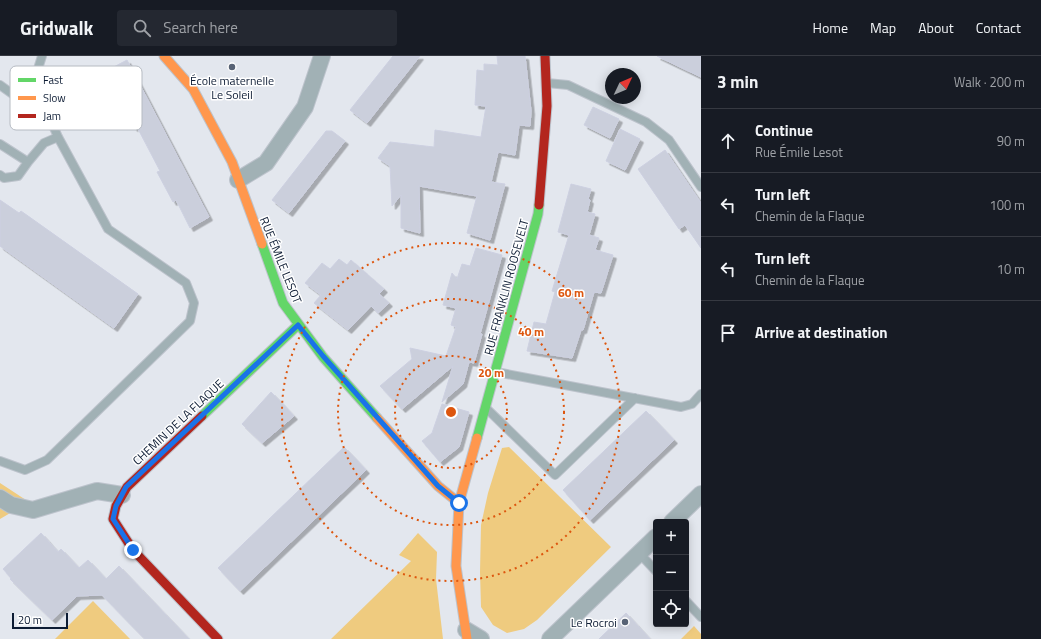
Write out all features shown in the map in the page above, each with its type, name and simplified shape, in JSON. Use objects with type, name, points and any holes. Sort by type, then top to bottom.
[{"type":"street","name":"RUE ÉMILE LESOT","points":[[164,56],[193,89],[232,162],[283,303],[298,325],[323,356],[438,486],[459,503]]},
{"type":"street","points":[[238,180],[266,163],[305,107],[322,56]]},
{"type":"street","name":"RUE FRANKLIN ROOSEVELT","points":[[466,635],[456,566],[459,503],[538,214],[546,106],[547,83],[545,56]]},
{"type":"street","name":"CHEMIN DE LA FLAQUE","points":[[218,639],[133,550],[113,519],[116,506],[126,487],[298,325]]},
{"type":"street","points":[[0,498],[11,505],[33,510],[97,491],[122,495]]},
{"type":"street","points":[[675,519],[701,494]]},
{"type":"street","points":[[550,639],[653,540]]},
{"type":"street","points":[[466,635],[481,639]]},
{"type":"lane","points":[[39,66],[42,56]]},
{"type":"lane","points":[[547,83],[568,85],[646,122],[668,140],[701,187]]},
{"type":"lane","points":[[0,85],[10,92]]},
{"type":"lane","points":[[0,461],[25,470],[46,460],[190,321],[194,303],[186,283],[108,229],[55,130]]},
{"type":"lane","points":[[0,175],[4,178],[18,176],[44,142],[58,137]]},
{"type":"lane","points":[[0,144],[28,162]]},
{"type":"lane","points":[[495,372],[681,407],[692,404],[701,394]]},
{"type":"lane","points":[[485,407],[555,475],[635,398]]},
{"type":"lane","points":[[639,553],[653,568]]},
{"type":"lane","points":[[689,604],[701,616]]},
{"type":"shaded area","points":[[509,447],[611,547],[537,620],[524,629],[507,633],[493,625],[481,607],[480,572],[481,525],[488,493],[502,448]]},
{"type":"shaded area","points":[[0,483],[29,502],[0,519]]},
{"type":"shaded area","points":[[418,533],[437,552],[436,579],[443,639],[331,639],[411,561],[399,555]]},
{"type":"shaded area","points":[[93,601],[130,639],[55,639]]},
{"type":"shaded area","points":[[694,626],[701,634],[701,639],[681,639]]},
{"type":"building","points":[[393,56],[420,56],[367,123],[350,110]]},
{"type":"building","points":[[497,56],[525,56],[531,111],[530,126],[519,125],[515,155],[498,152],[491,182],[505,184],[490,240],[467,233],[477,196],[419,186],[420,233],[401,228],[401,195],[392,206],[390,166],[378,158],[390,142],[434,147],[435,130],[481,137],[486,106],[475,105],[477,70],[484,71],[484,64],[498,65]]},
{"type":"building","points":[[657,56],[701,56],[701,77]]},
{"type":"building","points":[[127,60],[130,66],[116,66]]},
{"type":"building","points":[[142,89],[209,217],[190,228],[176,200],[173,202],[157,172],[160,171],[139,130],[142,130]]},
{"type":"building","points":[[593,107],[619,119],[610,138],[584,125]]},
{"type":"building","points":[[620,129],[640,139],[625,170],[606,161]]},
{"type":"building","points":[[326,131],[332,131],[345,141],[289,213],[272,200]]},
{"type":"building","points":[[665,150],[701,203],[701,248],[685,225],[679,229],[638,169]]},
{"type":"building","points":[[571,184],[591,189],[588,199],[590,200],[587,212],[595,214],[589,235],[599,238],[595,250],[613,255],[601,293],[594,292],[583,330],[581,330],[572,358],[527,351],[534,322],[546,324],[555,292],[552,291],[569,235],[558,232]]},
{"type":"building","points":[[0,200],[19,213],[21,211],[138,294],[114,328],[0,246]]},
{"type":"building","points":[[476,248],[502,255],[480,334],[482,334],[474,363],[469,362],[463,384],[442,402],[453,366],[402,409],[380,386],[412,359],[410,348],[446,356],[456,327],[451,325],[456,308],[443,305],[452,273],[457,279],[462,264],[470,266]]},
{"type":"building","points":[[339,259],[347,265],[351,260],[384,289],[379,294],[389,303],[378,313],[371,306],[348,330],[314,303],[321,295],[305,283],[322,263],[330,269]]},
{"type":"building","points":[[271,392],[294,416],[262,443],[242,424]]},
{"type":"building","points":[[442,404],[469,412],[459,447],[440,462],[422,441],[432,433]]},
{"type":"building","points":[[646,411],[674,440],[590,520],[563,490]]},
{"type":"building","points":[[344,447],[366,470],[240,591],[218,568]]},
{"type":"building","points":[[41,533],[58,552],[61,549],[79,568],[88,560],[106,579],[119,566],[189,639],[145,639],[102,595],[77,596],[52,620],[10,579],[11,578],[3,569]]},
{"type":"building","name":"Le Rocroi","points":[[626,613],[650,639],[599,639]]},
{"type":"traffic: fast","points":[[477,438],[538,214],[539,205]]},
{"type":"traffic: fast","points":[[262,244],[283,303],[323,357],[377,418]]},
{"type":"traffic: fast","points":[[202,416],[298,325]]},
{"type":"traffic: slow","points":[[164,56],[193,89],[232,162],[262,244]]},
{"type":"traffic: slow","points":[[377,418],[438,486],[459,503]]},
{"type":"traffic: slow","points":[[467,639],[456,566],[459,503],[477,438]]},
{"type":"traffic: jam","points":[[539,205],[547,106],[545,56]]},
{"type":"traffic: jam","points":[[202,416],[127,487],[116,506],[113,519],[133,550],[218,639]]},
{"type":"place","name":"École maternelle Le Soleil","points":[[232,67]]},
{"type":"place","name":"Le Rocroi","points":[[625,622]]},
{"type":"route","points":[[133,550],[123,537],[113,519],[116,506],[126,487],[298,325],[323,356],[438,486],[459,503]]}]
